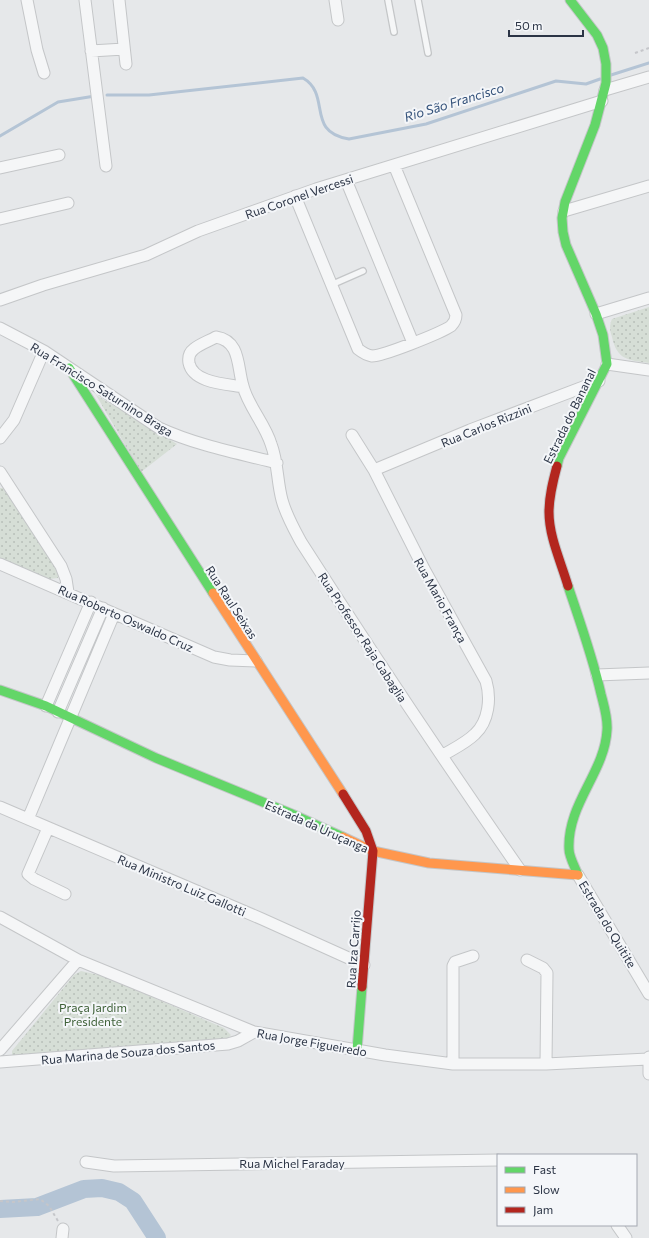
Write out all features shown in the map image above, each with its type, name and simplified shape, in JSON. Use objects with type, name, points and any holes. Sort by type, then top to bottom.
[{"type":"street","points":[[27,0],[37,50],[44,73]]},
{"type":"street","points":[[85,0],[106,166]]},
{"type":"street","points":[[119,0],[126,64]]},
{"type":"street","points":[[335,0],[338,20]]},
{"type":"street","name":"Estrada do Bananal","points":[[570,0],[598,36],[603,48],[607,70],[602,101],[564,211],[563,232],[566,244],[596,314],[603,335],[607,364],[559,458],[550,492],[549,512],[553,538],[597,675],[607,719],[607,732],[601,756],[578,802],[571,828],[569,850],[578,875]]},
{"type":"street","points":[[92,51],[124,49]]},
{"type":"street","points":[[605,88],[649,77]]},
{"type":"street","name":"Rua Coronel Vercessi","points":[[0,300],[43,285],[146,255],[198,231],[295,196],[602,101]]},
{"type":"street","points":[[0,168],[59,155]]},
{"type":"street","points":[[295,196],[358,349],[364,354],[373,356],[413,343],[452,324],[456,315],[394,165]]},
{"type":"street","points":[[346,180],[413,343]]},
{"type":"street","points":[[564,211],[649,186]]},
{"type":"street","points":[[0,219],[68,203]]},
{"type":"street","points":[[596,314],[649,298]]},
{"type":"street","name":"Rua Francisco Saturnino Braga","points":[[0,328],[44,351],[159,428],[177,436],[277,463]]},
{"type":"street","name":"Rua Professor Raja Gabaglia","points":[[243,387],[213,381],[196,375],[189,364],[188,358],[191,352],[195,347],[216,337],[229,342],[233,347],[240,368],[243,387],[271,442],[277,463],[282,500],[290,522],[301,542],[401,698],[443,755],[520,870]]},
{"type":"street","points":[[0,438],[14,420],[44,351]]},
{"type":"street","points":[[607,364],[649,370]]},
{"type":"street","name":"Rua Raul Seixas","points":[[69,368],[366,832],[373,851]]},
{"type":"street","name":"Rua Carlos Rizzini","points":[[374,470],[470,430],[599,381]]},
{"type":"street","name":"Rua Mario França","points":[[352,435],[374,470],[424,569],[486,681],[490,694],[487,711],[475,734],[443,755]]},
{"type":"street","points":[[0,472],[61,566],[66,579],[68,592]]},
{"type":"street","name":"Rua Roberto Oswaldo Cruz","points":[[0,564],[68,592],[114,614],[214,657],[230,660],[256,661]]},
{"type":"street","points":[[46,706],[91,602]]},
{"type":"street","points":[[58,712],[103,608]]},
{"type":"street","points":[[28,819],[114,614]]},
{"type":"street","points":[[597,675],[649,673]]},
{"type":"street","name":"Estrada da Uruçanga","points":[[0,690],[46,706],[156,758],[292,814],[373,851],[428,863],[578,875]]},
{"type":"street","name":"Rua Ministro Luiz Gallotti","points":[[0,807],[364,965]]},
{"type":"street","points":[[48,828],[28,874],[34,879],[65,894]]},
{"type":"street","name":"Rua Iza Carrijo","points":[[358,1050],[373,851]]},
{"type":"street","name":"Estrada do Quitite","points":[[578,875],[649,994]]},
{"type":"street","name":"Rua Jorge Figueiredo","points":[[0,917],[78,960],[254,1032],[358,1050],[453,1064],[546,1064],[649,1058]]},
{"type":"street","points":[[453,1064],[453,966],[455,962],[473,956]]},
{"type":"street","points":[[0,1050],[78,960]]},
{"type":"street","points":[[527,960],[543,968],[547,974],[546,1064]]},
{"type":"street","name":"Rua Marina de Souza dos Santos","points":[[0,1062],[228,1044],[254,1032]]},
{"type":"street","points":[[649,1058],[649,1074]]},
{"type":"street","name":"Rua Michel Faraday","points":[[86,1162],[114,1166],[497,1160]]},
{"type":"street","points":[[618,1226],[626,1238]]},
{"type":"lane","points":[[388,0],[394,32]]},
{"type":"lane","points":[[418,0],[428,53]]},
{"type":"lane","points":[[331,285],[363,271]]},
{"type":"path","points":[[635,53],[649,48]]},
{"type":"path","points":[[0,1201],[43,1200],[49,1206],[62,1234]]},
{"type":"green space","points":[[649,307],[649,363],[624,358],[620,355],[614,345],[610,328],[612,319]]},
{"type":"green space","points":[[96,395],[177,444],[141,472]]},
{"type":"green space","points":[[0,488],[3,488],[58,568],[58,578],[49,579],[0,559]]},
{"type":"green space","name":"Praça Jardim Presidente","points":[[81,971],[103,976],[224,1028],[231,1035],[225,1041],[12,1058],[12,1051],[74,975]]},
{"type":"waterway","name":"Rio São Francisco","points":[[611,75],[649,63]]},
{"type":"waterway","name":"Rio São Francisco","points":[[107,95],[149,95],[303,78],[311,85],[316,94],[323,121],[327,129],[336,135],[349,139],[426,124],[556,81],[586,84],[600,79]]},
{"type":"waterway","name":"Rio São Francisco","points":[[0,136],[58,102],[95,96]]},
{"type":"waterway","points":[[0,1209],[37,1207],[84,1189],[102,1188],[119,1192],[133,1201],[157,1238]]},
{"type":"traffic: fast","points":[[557,466],[559,458],[607,364],[603,335],[596,314],[566,245],[563,232],[562,218],[565,202],[595,125],[606,83],[606,64],[603,48],[597,35],[570,0]]},
{"type":"traffic: fast","points":[[69,368],[213,593]]},
{"type":"traffic: fast","points":[[568,586],[594,667],[607,721],[605,745],[594,774],[574,817],[570,833],[569,852],[578,875]]},
{"type":"traffic: fast","points":[[0,690],[46,706],[156,758],[292,814],[343,837]]},
{"type":"traffic: fast","points":[[357,1050],[362,987]]},
{"type":"traffic: slow","points":[[213,593],[343,794]]},
{"type":"traffic: slow","points":[[343,837],[373,851],[429,863],[578,875]]},
{"type":"traffic: jam","points":[[557,466],[549,512],[553,540],[568,586]]},
{"type":"traffic: jam","points":[[343,794],[366,831],[373,851],[362,987]]}]
